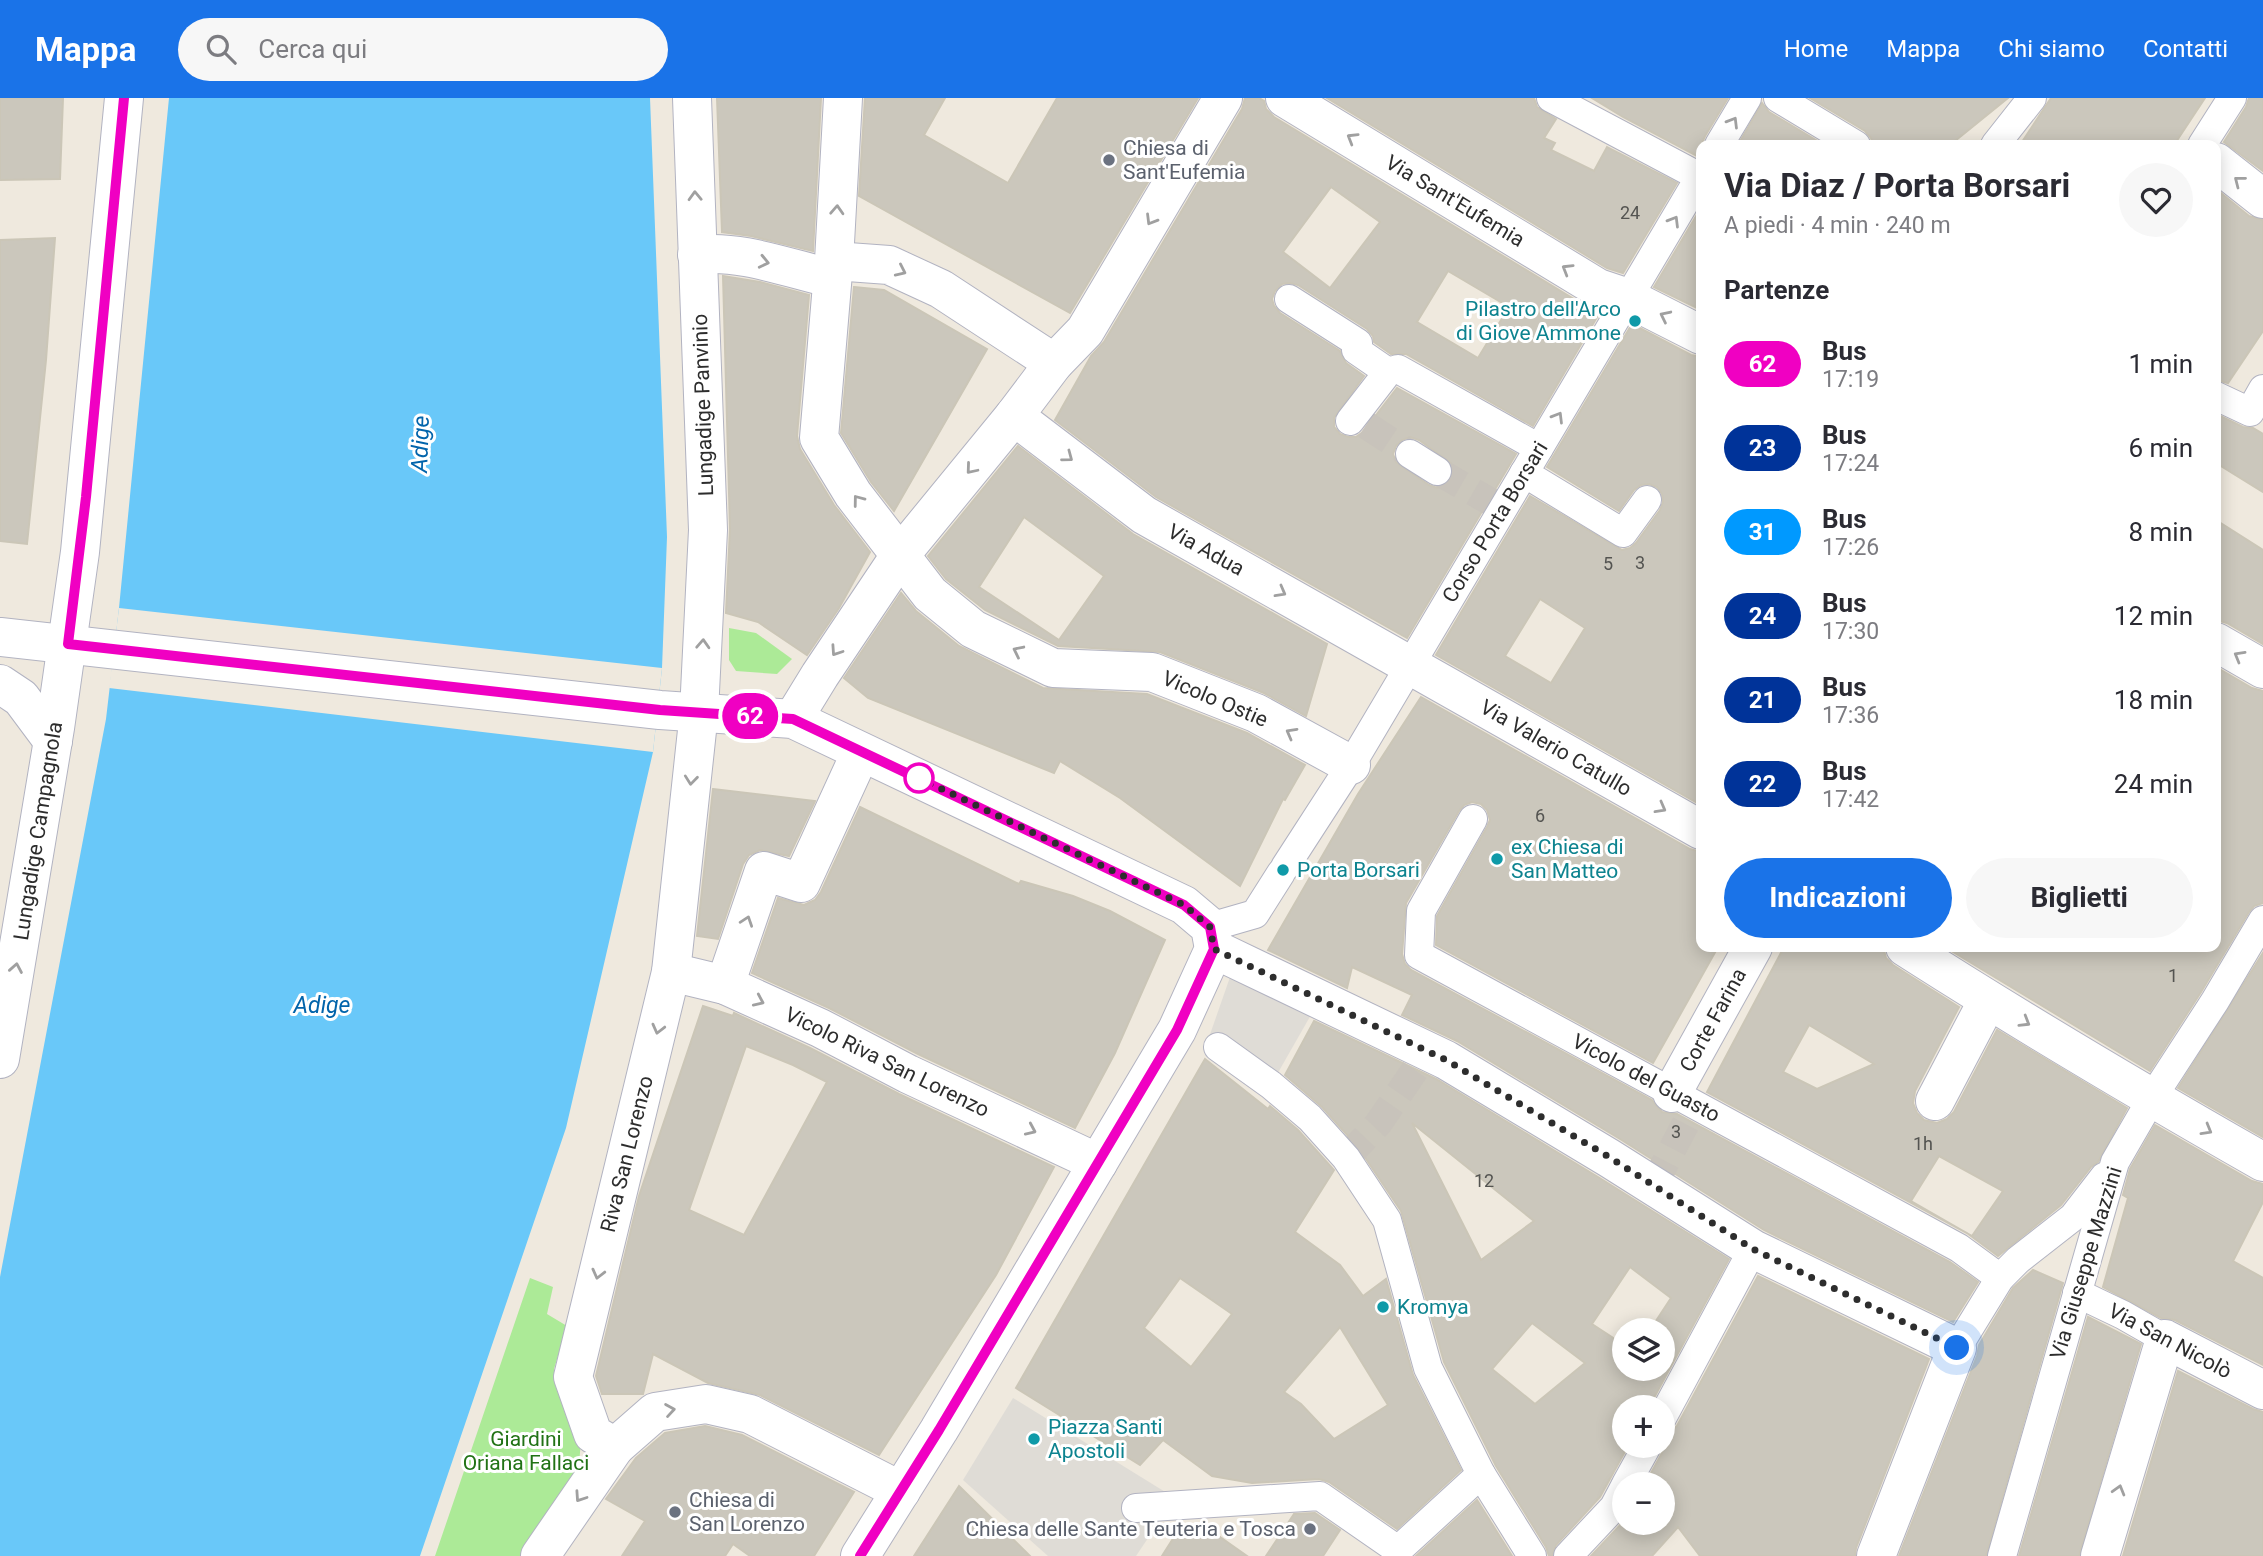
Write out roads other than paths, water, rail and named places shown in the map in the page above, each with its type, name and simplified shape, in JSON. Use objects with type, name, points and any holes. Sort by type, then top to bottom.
[{"type":"street","points":[[106,98],[118,153]]},
{"type":"street","name":"Lungadige Campagnola","points":[[0,1059],[68,644],[99,366],[124,98]]},
{"type":"street","name":"Lungadige Panvinio","points":[[692,98],[708,530],[699,712]]},
{"type":"street","points":[[832,269],[843,98]]},
{"type":"street","points":[[793,719],[901,554],[1054,363],[1085,331],[1223,98]]},
{"type":"street","name":"Via Sant'Eufemia","points":[[1285,98],[1598,288],[1628,298],[1696,332]]},
{"type":"street","points":[[1552,98],[1696,173]]},
{"type":"street","points":[[1722,140],[1747,98]]},
{"type":"street","points":[[1778,98],[1848,140]]},
{"type":"street","points":[[1999,140],[2032,98]]},
{"type":"street","points":[[2205,140],[2232,98]]},
{"type":"street","points":[[2221,166],[2263,199]]},
{"type":"street","name":"Corso Porta Borsari","points":[[1212,938],[1255,914],[1351,765],[1696,184]]},
{"type":"street","points":[[697,255],[712,253],[832,269],[889,265],[941,289],[1054,363]]},
{"type":"street","name":"Vicolo Ostie","points":[[832,269],[820,438],[853,494],[930,594],[973,629],[1053,668],[1152,672],[1256,713],[1351,765]]},
{"type":"street","points":[[1289,299],[1358,343],[1356,350],[1388,372]]},
{"type":"street","points":[[1357,420],[1388,372],[1398,369],[1539,448]]},
{"type":"street","points":[[2221,398],[2250,412],[2263,389]]},
{"type":"street","name":"Via Adua","points":[[1014,416],[1144,515],[1410,665]]},
{"type":"street","points":[[1410,454],[1437,471]]},
{"type":"street","points":[[1524,474],[1623,533],[1647,500]]},
{"type":"street","points":[[0,638],[660,710],[793,719],[1184,905],[1212,938],[1446,1060],[1609,1157],[1753,1249],[1957,1348]]},
{"type":"street","points":[[2221,645],[2263,669]]},
{"type":"street","name":"Via Valerio Catullo","points":[[1410,665],[1696,827]]},
{"type":"street","points":[[0,684],[21,698],[53,741]]},
{"type":"street","name":"Riva San Lorenzo","points":[[615,1447],[593,1434],[572,1377],[671,972],[699,712]]},
{"type":"street","points":[[725,985],[764,871],[801,883],[861,752]]},
{"type":"street","name":"Vicolo del Guasto","points":[[1473,819],[1421,911],[1419,955],[1959,1248],[2000,1278]]},
{"type":"street","name":"Via Giuseppe Mazzini","points":[[2002,1556],[2115,1162],[2151,1098],[2215,1001],[2263,920]]},
{"type":"street","points":[[860,1556],[1177,1030],[1212,938]]},
{"type":"street","name":"Corte Farina","points":[[1672,1093],[1750,952]]},
{"type":"street","points":[[1913,952],[2151,1098],[2263,1161]]},
{"type":"street","name":"Vicolo Riva San Lorenzo","points":[[671,972],[725,985],[820,1028],[908,1074],[1098,1163]]},
{"type":"street","points":[[1935,1101],[1988,1000]]},
{"type":"street","points":[[1218,1047],[1271,1085],[1310,1118],[1346,1158],[1382,1211],[1387,1220],[1428,1368],[1481,1474],[1532,1556]]},
{"type":"street","points":[[1876,1556],[1957,1348],[2000,1278],[2018,1260],[2073,1217],[2115,1162]]},
{"type":"street","points":[[1674,1395],[1753,1249]]},
{"type":"street","name":"Via San Nicolò","points":[[2077,1293],[2263,1390]]},
{"type":"street","points":[[2100,1556],[2165,1339]]},
{"type":"street","points":[[540,1556],[615,1447],[655,1412],[706,1404],[750,1415],[901,1491]]},
{"type":"street","points":[[1136,1508],[1320,1496],[1398,1550],[1481,1474]]},
{"type":"street","points":[[1568,1556],[1612,1509]]},
{"type":"water","name":"Adige","points":[[169,98],[650,98],[667,537],[662,668],[653,752],[566,1128],[420,1556],[0,1556],[0,1277],[106,719]]},
{"type":"tunnel","points":[[1366,425],[1410,454]]},
{"type":"tunnel","points":[[1437,471],[1503,509]]},
{"type":"tunnel","points":[[1346,1158],[1378,1124],[1428,1051]]},
{"type":"tunnel","points":[[1653,1186],[1696,1104]]},
{"type":"place","name":"Chiesa di Sant'Eufemia","points":[[1109,160]]},
{"type":"place","name":"Pilastro dell'Arco di Giove Ammone","points":[[1635,321]]},
{"type":"place","name":"ex Chiesa di San Matteo","points":[[1497,859]]},
{"type":"place","name":"Porta Borsari","points":[[1283,870]]},
{"type":"place","name":"Kromya","points":[[1383,1307]]},
{"type":"place","name":"Piazza Santi Apostoli","points":[[1034,1439]]},
{"type":"place","name":"Chiesa di San Lorenzo","points":[[675,1512]]},
{"type":"place","name":"Chiesa delle Sante Teuteria e Tosca","points":[[1310,1529]]},
{"type":"park label","name":"Giardini Oriana Fallaci","points":[[526,1451]]}]
